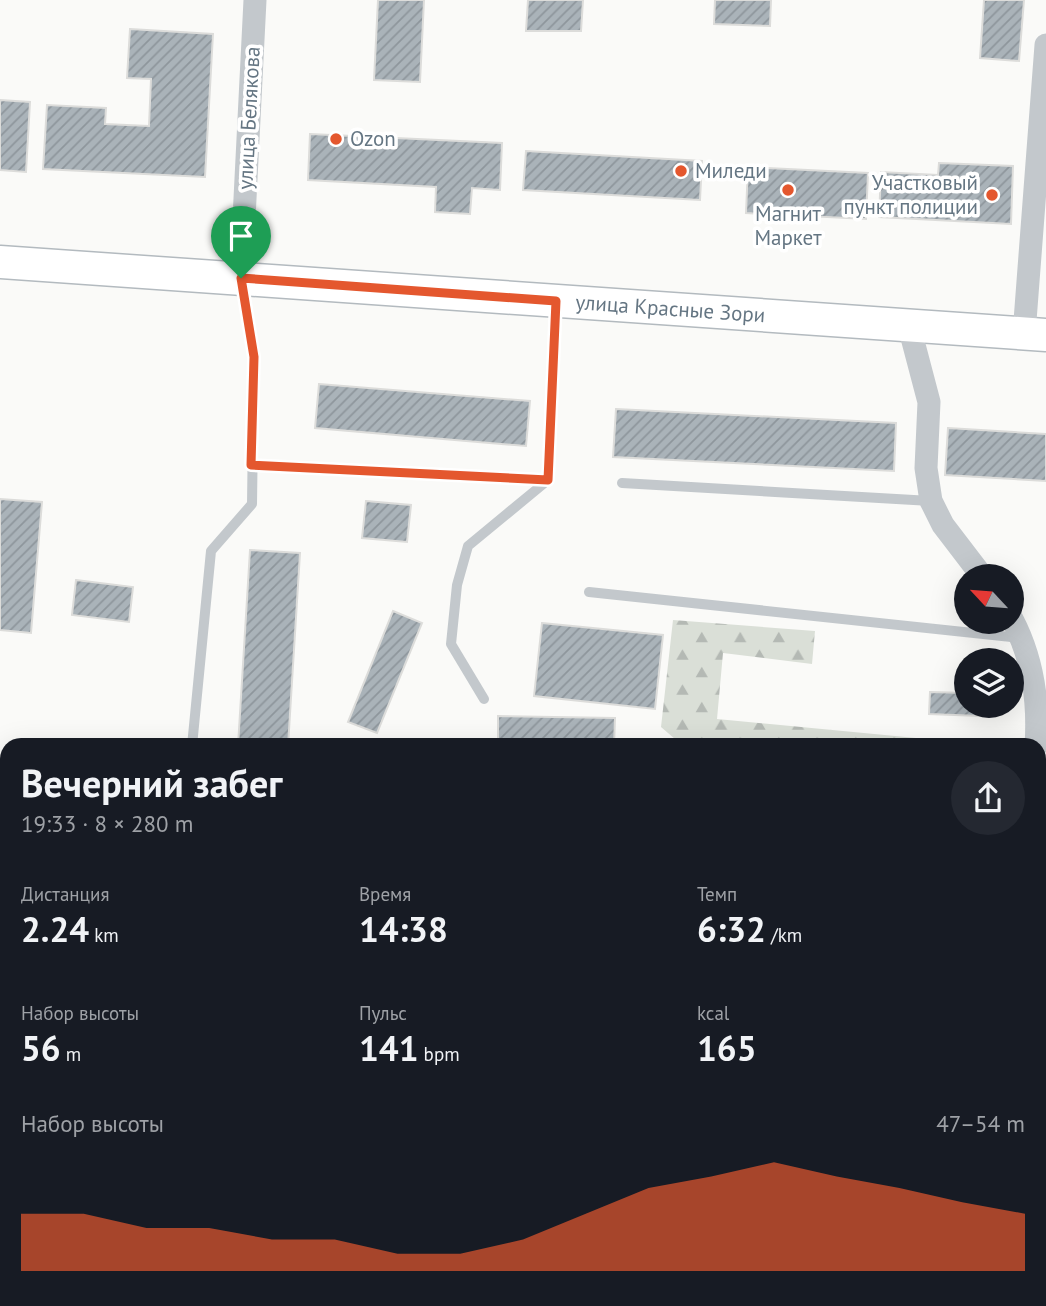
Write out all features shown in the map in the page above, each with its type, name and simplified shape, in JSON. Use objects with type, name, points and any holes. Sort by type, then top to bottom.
[{"type":"main road","name":"улица Красные Зори","points":[[0,262],[1035,335]]},
{"type":"street","name":"улица Белякова","points":[[241,278],[255,0]]},
{"type":"street","points":[[1035,335],[1046,46]]},
{"type":"street","points":[[909,326],[929,402],[926,468],[931,501],[943,525],[973,564]]},
{"type":"street","points":[[1019,634],[1033,676],[1038,716],[1037,738]]},
{"type":"lane","points":[[193,738],[211,551],[252,504],[254,357],[241,278]]},
{"type":"lane","points":[[484,699],[451,644],[457,585],[468,546],[548,480],[556,301]]},
{"type":"lane","points":[[251,465],[548,480]]},
{"type":"lane","points":[[622,483],[931,501]]},
{"type":"lane","points":[[589,592],[954,624]]},
{"type":"green space","points":[[673,620],[815,631],[812,664],[723,653],[717,719],[916,738],[674,738],[661,727]]},
{"type":"building","points":[[378,0],[424,0],[420,82],[374,80]]},
{"type":"building","points":[[528,0],[583,0],[581,31],[526,31]]},
{"type":"building","points":[[715,0],[771,0],[770,26],[714,24]]},
{"type":"building","points":[[984,0],[1024,0],[1019,61],[980,58]]},
{"type":"building","points":[[130,29],[213,34],[205,177],[43,169],[47,105],[106,108],[105,124],[149,126],[151,79],[127,78]]},
{"type":"building","points":[[0,100],[30,102],[26,172],[0,170]]},
{"type":"building","points":[[310,134],[502,143],[500,190],[472,188],[470,214],[435,212],[436,187],[308,180]]},
{"type":"building","points":[[526,151],[702,161],[700,200],[523,190]]},
{"type":"building","points":[[939,163],[1013,166],[1011,224],[879,217],[881,172],[938,175]]},
{"type":"building","points":[[748,167],[868,173],[866,219],[746,213]]},
{"type":"building","points":[[319,384],[530,401],[526,446],[315,428]]},
{"type":"building","points":[[616,409],[896,423],[894,471],[613,457]]},
{"type":"building","points":[[948,428],[1046,434],[1046,481],[945,475]]},
{"type":"building","points":[[0,499],[42,502],[31,633],[0,630]]},
{"type":"building","points":[[366,501],[411,505],[407,542],[362,538]]},
{"type":"building","points":[[250,550],[300,553],[288,738],[238,738]]},
{"type":"building","points":[[76,580],[133,587],[129,622],[72,615]]},
{"type":"building","points":[[393,611],[422,623],[377,733],[348,722]]},
{"type":"building","points":[[542,623],[663,635],[655,709],[534,696]]},
{"type":"building","points":[[930,692],[954,693],[954,715],[929,714]]},
{"type":"building","points":[[498,716],[615,718],[614,738],[498,738]]},
{"type":"place","name":"Ozon","points":[[336,139]]},
{"type":"place","name":"Миледи","points":[[681,171]]},
{"type":"place","name":"Магнит Маркет","points":[[788,190]]},
{"type":"place","name":"Участковый пункт полиции","points":[[992,195]]},
{"type":"route","points":[[241,278],[556,301],[548,480],[251,465],[254,357],[241,278]]}]
